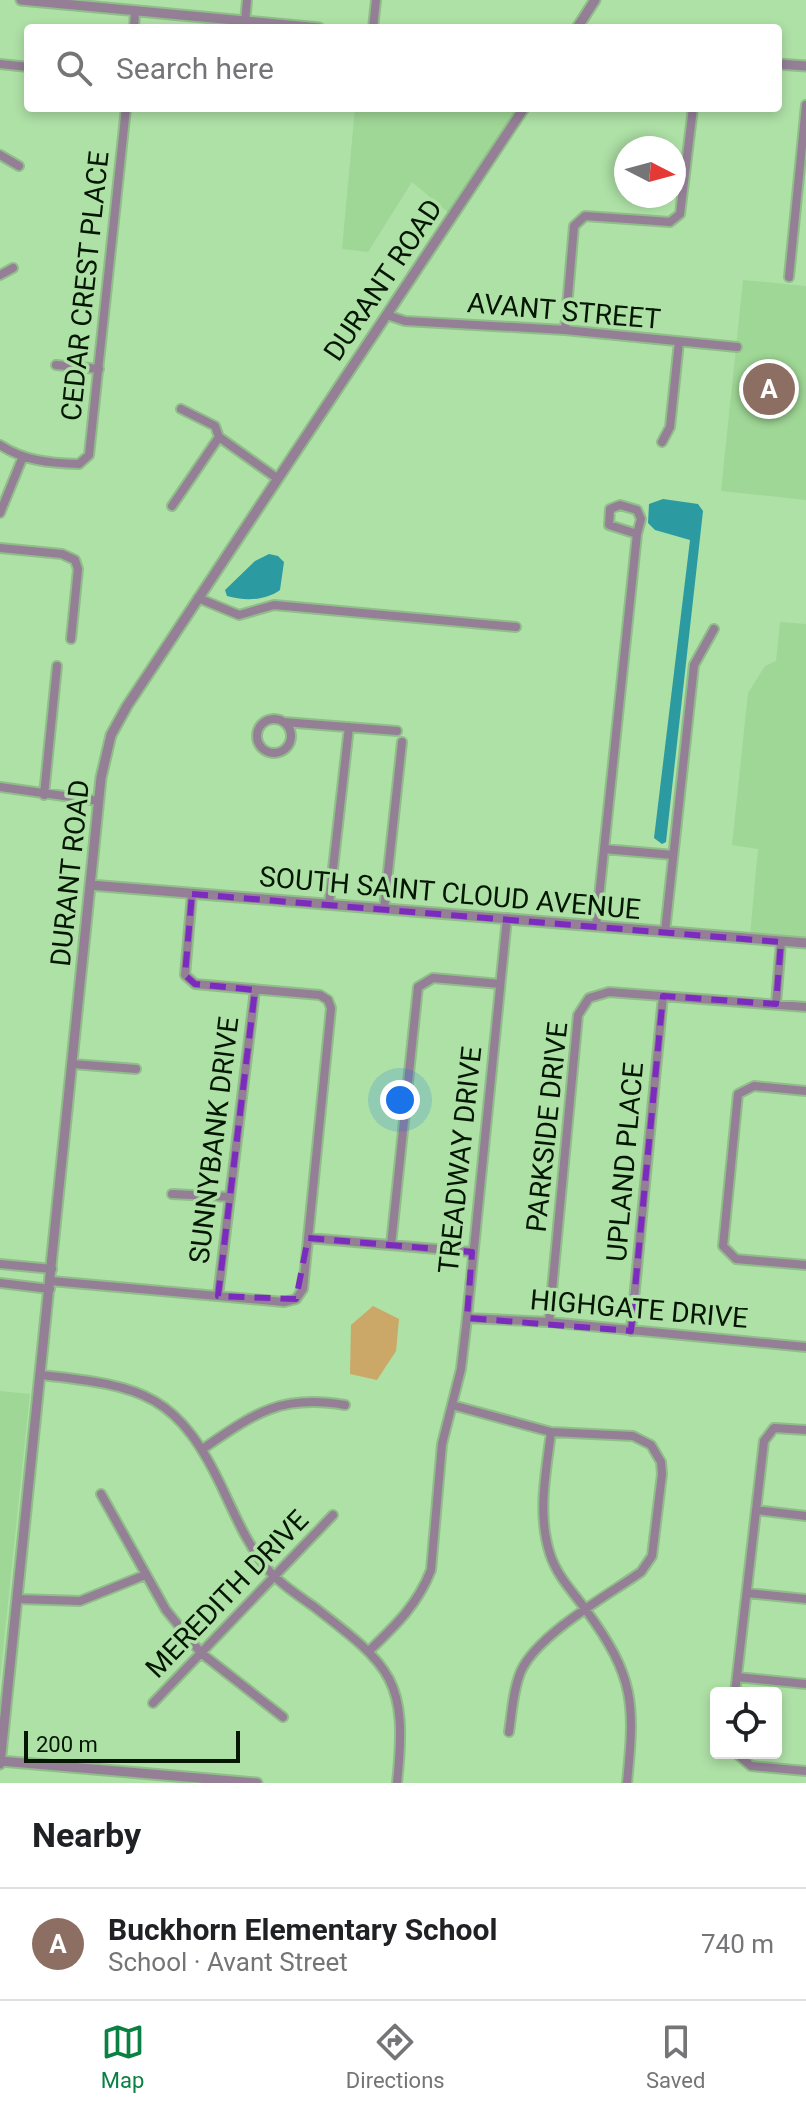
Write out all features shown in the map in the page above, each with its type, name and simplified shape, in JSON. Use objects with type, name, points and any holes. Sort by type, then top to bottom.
[{"type":"street","points":[[21,0],[270,24]]},
{"type":"street","points":[[245,22],[247,0]]},
{"type":"street","points":[[373,24],[376,0]]},
{"type":"street","points":[[580,24],[595,0]]},
{"type":"street","points":[[134,24],[135,12]]},
{"type":"street","points":[[0,64],[24,67]]},
{"type":"street","points":[[782,64],[806,66]]},
{"type":"street","points":[[789,277],[806,105]]},
{"type":"street","name":"CEDAR CREST PLACE","points":[[22,459],[79,464],[89,455],[126,112]]},
{"type":"street","name":"DURANT ROAD","points":[[0,1762],[99,801],[111,735],[198,598],[521,112]]},
{"type":"street","points":[[565,330],[574,226],[585,216],[670,222],[680,214],[693,112]]},
{"type":"street","points":[[0,155],[19,166]]},
{"type":"street","points":[[0,275],[13,268]]},
{"type":"street","name":"AVANT STREET","points":[[387,315],[405,321],[565,330],[737,347]]},
{"type":"street","points":[[662,442],[670,427],[679,342]]},
{"type":"street","points":[[56,365],[99,369]]},
{"type":"street","points":[[181,409],[215,426],[219,437],[278,479]]},
{"type":"street","points":[[172,506],[219,437]]},
{"type":"street","points":[[0,445],[22,459],[0,513]]},
{"type":"street","points":[[596,926],[641,519],[637,510],[620,505],[610,509],[609,525],[637,534]]},
{"type":"street","points":[[0,548],[62,554],[75,560],[78,569],[71,639]]},
{"type":"street","points":[[198,598],[239,615],[274,605],[516,627]]},
{"type":"street","points":[[665,932],[694,665],[714,629]]},
{"type":"street","points":[[44,795],[57,666]]},
{"type":"street","points":[[284,722],[291,734],[289,745],[275,753],[265,751],[257,742],[260,725],[270,719],[397,731]]},
{"type":"street","points":[[329,904],[349,727]]},
{"type":"street","points":[[384,909],[402,742]]},
{"type":"street","points":[[0,787],[99,801]]},
{"type":"street","points":[[604,849],[673,855]]},
{"type":"street","name":"SOUTH SAINT CLOUD AVENUE","points":[[90,885],[806,943]]},
{"type":"street","points":[[0,1283],[284,1302],[296,1299],[303,1289],[331,1008],[328,1000],[320,995],[195,984],[185,975],[192,894]]},
{"type":"street","name":"TREADWAY DRIVE","points":[[370,1650],[406,1615],[424,1588],[431,1570],[442,1444],[467,1318],[507,918]]},
{"type":"street","points":[[781,942],[776,1004],[806,1007]]},
{"type":"street","points":[[391,1245],[418,987],[424,980],[433,978],[500,984]]},
{"type":"street","name":"SUNNYBANK DRIVE","points":[[218,1296],[255,990]]},
{"type":"street","name":"PARKSIDE DRIVE","points":[[549,1322],[578,1015],[589,998],[609,992],[776,1004]]},
{"type":"street","name":"UPLAND PLACE","points":[[631,1331],[663,996]]},
{"type":"street","points":[[73,1064],[136,1069]]},
{"type":"street","points":[[806,1091],[754,1086],[738,1094],[723,1246],[736,1259],[806,1265]]},
{"type":"street","points":[[172,1194],[230,1197]]},
{"type":"street","points":[[308,1238],[472,1252]]},
{"type":"street","points":[[0,1264],[52,1269]]},
{"type":"street","name":"HIGHGATE DRIVE","points":[[467,1318],[549,1322],[806,1347]]},
{"type":"street","points":[[41,1375],[111,1382],[139,1392],[169,1409],[204,1448],[250,1546],[273,1575],[370,1650],[392,1681],[401,1725],[397,1783]]},
{"type":"street","points":[[204,1448],[252,1415],[280,1405],[310,1399],[345,1405]]},
{"type":"street","points":[[452,1405],[551,1432],[633,1436],[651,1445],[661,1462],[652,1556],[641,1572],[546,1641],[522,1669],[513,1698],[509,1732]]},
{"type":"street","points":[[736,1687],[765,1436],[778,1428],[806,1430]]},
{"type":"street","points":[[551,1432],[542,1518],[550,1556],[566,1585],[623,1666],[631,1696],[633,1725],[627,1783]]},
{"type":"street","points":[[101,1494],[166,1610],[201,1653],[283,1717]]},
{"type":"street","points":[[756,1510],[806,1516]]},
{"type":"street","name":"MEREDITH DRIVE","points":[[153,1703],[333,1515]]},
{"type":"street","points":[[18,1599],[80,1601],[145,1575]]},
{"type":"street","points":[[747,1593],[806,1599]]},
{"type":"street","points":[[737,1677],[806,1684]]},
{"type":"street","points":[[743,1759],[751,1766],[801,1771],[796,1783]]},
{"type":"street","points":[[0,1762],[257,1783]]},
{"type":"highlighted area","points":[[192,894],[781,942],[776,1004],[663,996],[631,1331],[467,1318],[472,1252],[308,1238],[296,1299],[218,1296],[255,990],[195,984],[185,975]]},
{"type":"shaded area","points":[[355,112],[516,112],[449,213],[412,182],[368,252],[342,249]]},
{"type":"shaded area","points":[[743,280],[806,286],[806,500],[721,491]]},
{"type":"shaded area","points":[[780,622],[806,624],[806,940],[750,935],[758,849],[732,845],[748,693],[765,666],[776,661]]},
{"type":"shaded area","points":[[373,1306],[399,1319],[396,1351],[377,1380],[350,1374],[351,1325]]},
{"type":"shaded area","points":[[0,1391],[30,1394],[0,1680]]},
{"type":"water","points":[[663,499],[698,504],[703,511],[666,842],[662,844],[654,838],[690,540],[655,530],[648,523],[649,504]]},
{"type":"water","points":[[269,554],[278,556],[284,562],[280,590],[254,599],[227,596],[225,590],[255,561]]},
{"type":"place","name":"Buckhorn Elementary School","points":[[769,389]]}]
